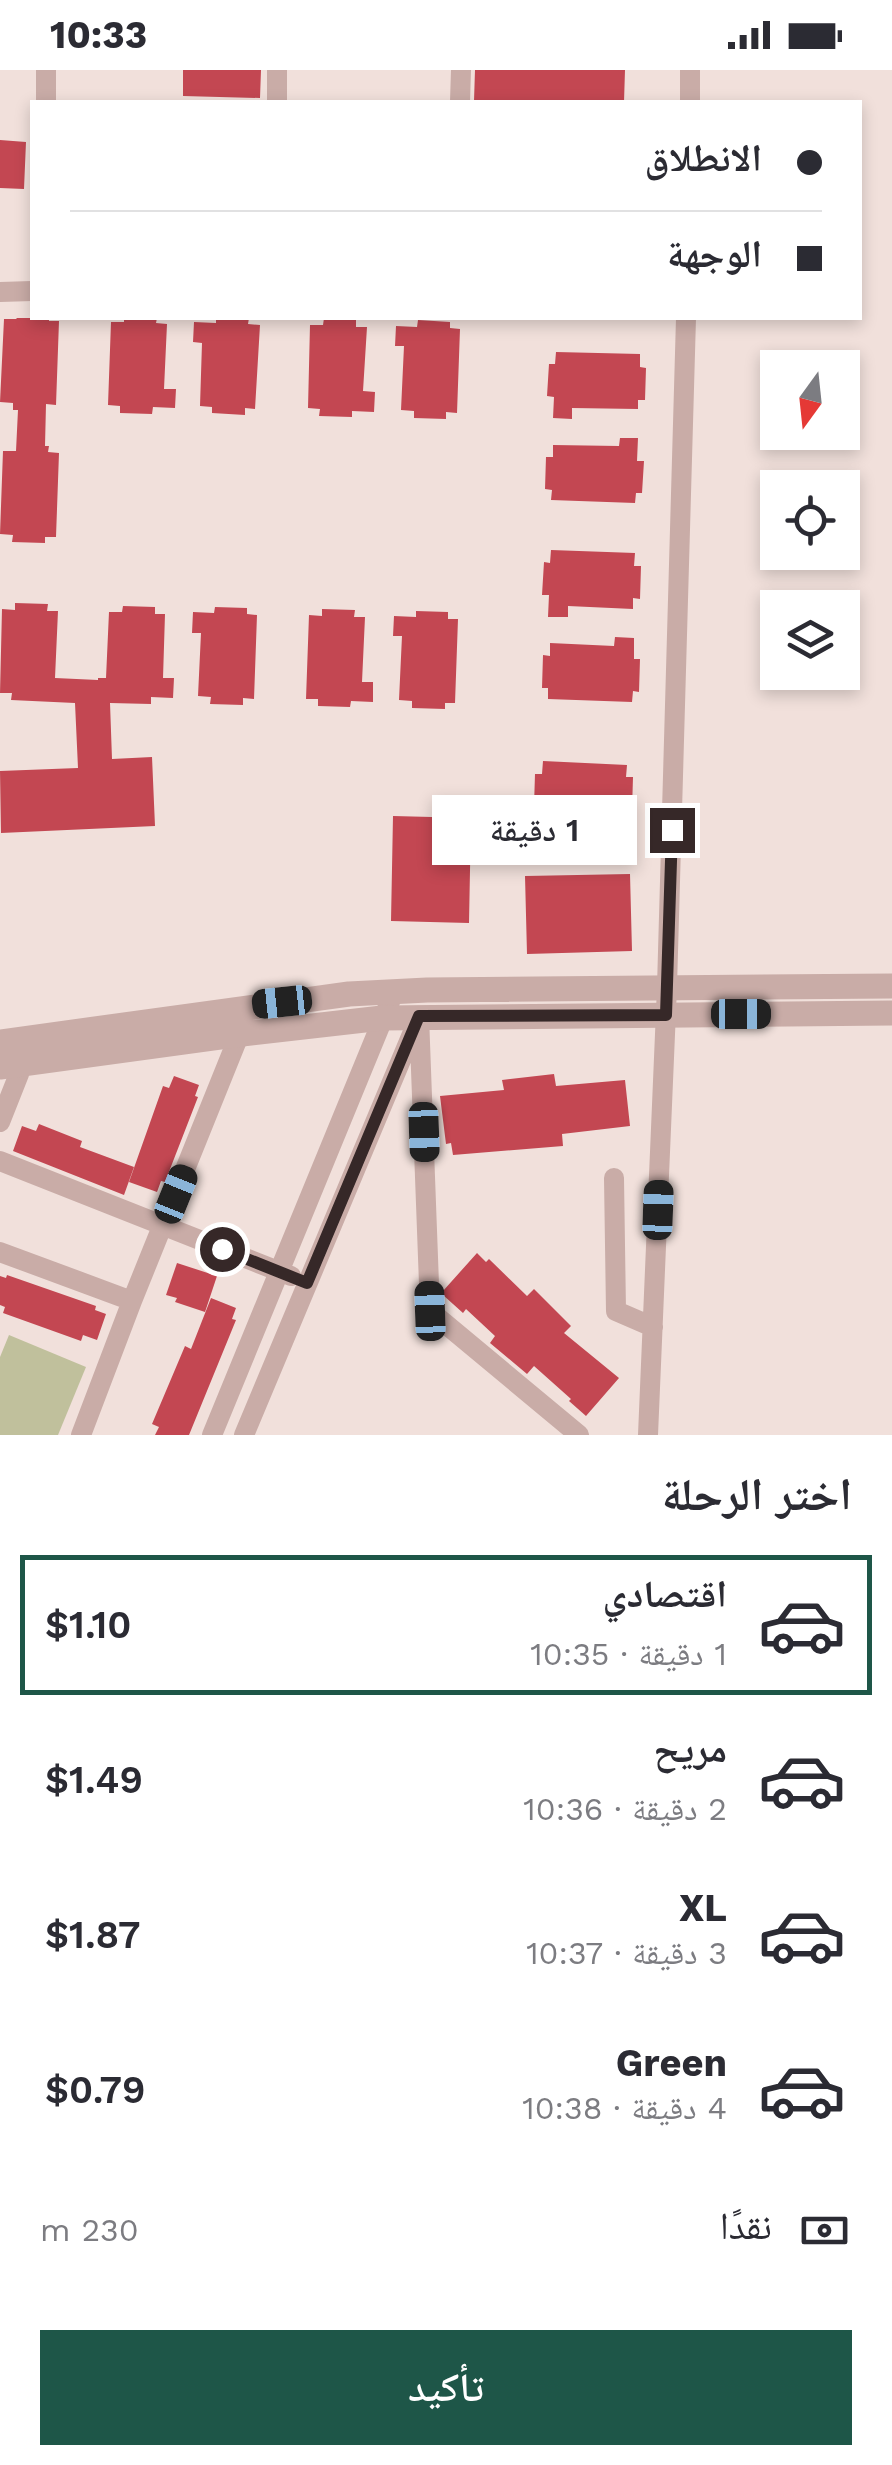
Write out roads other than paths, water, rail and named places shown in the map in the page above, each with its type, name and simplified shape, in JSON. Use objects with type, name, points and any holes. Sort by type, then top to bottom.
[{"type":"street","points":[[46,70],[46,100]]},
{"type":"street","points":[[277,70],[277,100]]},
{"type":"street","points":[[460,70],[460,100]]},
{"type":"street","points":[[690,70],[690,100]]},
{"type":"street","points":[[0,292],[30,292]]},
{"type":"street","points":[[648,1435],[668,987],[686,320]]},
{"type":"street","points":[[10,1053],[250,1006],[349,994],[892,986]]},
{"type":"street","points":[[244,1435],[427,990]]},
{"type":"street","points":[[212,1435],[394,992]]},
{"type":"street","points":[[81,1435],[250,1006]]},
{"type":"street","points":[[10,1053],[419,1016],[892,1013]]},
{"type":"street","points":[[419,1016],[430,1311],[580,1435]]},
{"type":"street","points":[[0,1122],[16,1085],[10,1053]]},
{"type":"street","points":[[0,1161],[307,1283]]},
{"type":"street","points":[[614,1178],[616,1311],[652,1327]]},
{"type":"street","points":[[0,1252],[132,1301]]}]
